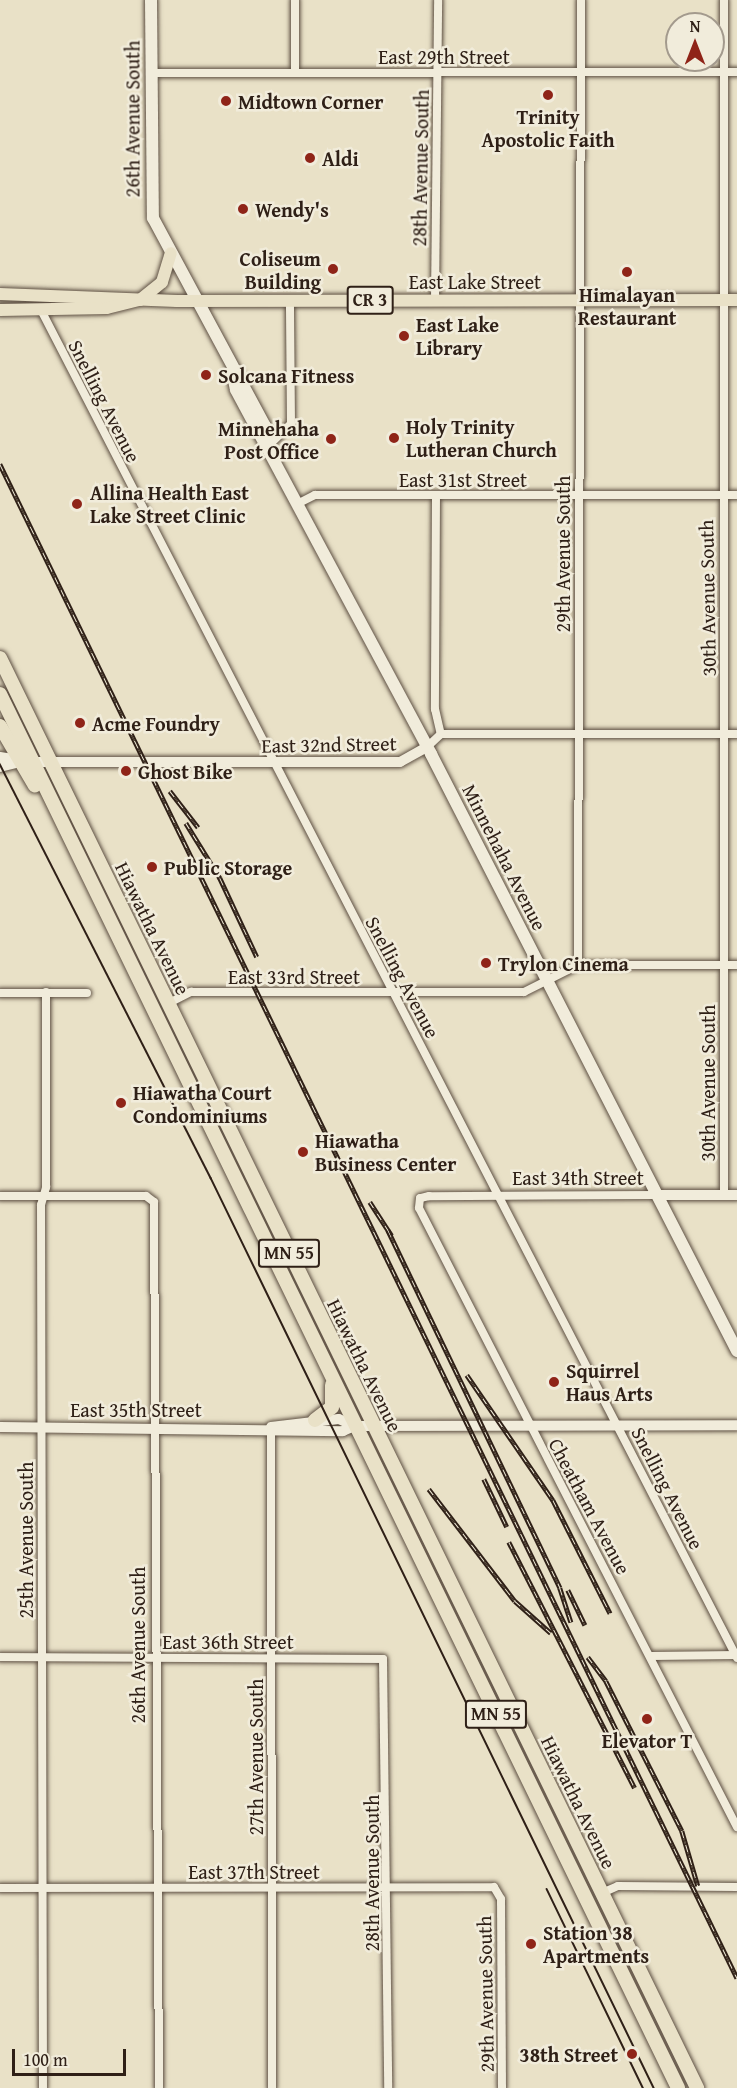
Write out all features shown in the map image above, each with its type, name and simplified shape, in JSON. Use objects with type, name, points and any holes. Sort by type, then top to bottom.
[{"type":"highway","points":[[0,649],[12,682]]},
{"type":"highway","name":"Hiawatha Avenue","points":[[0,658],[697,2088]]},
{"type":"highway","points":[[0,694],[26,762]]},
{"type":"highway","points":[[0,726],[26,762]]},
{"type":"highway","name":"Hiawatha Avenue","points":[[26,762],[61,826],[331,1374],[354,1426],[678,2088]]},
{"type":"highway","points":[[315,1420],[332,1407],[331,1374]]},
{"type":"highway","points":[[669,2070],[669,2088]]},
{"type":"main road","name":"26th Avenue South","points":[[151,0],[152,213],[195,300]]},
{"type":"main road","points":[[140,300],[162,282],[171,253]]},
{"type":"main road","name":"East Lake Street","points":[[0,294],[108,295],[140,300]]},
{"type":"main road","name":"East Lake Street","points":[[0,310],[41,310],[140,300],[737,300]]},
{"type":"main road","name":"Minnehaha Avenue","points":[[195,300],[232,371],[236,390],[269,446],[427,747],[737,1352]]},
{"type":"street","points":[[295,0],[295,73]]},
{"type":"street","name":"28th Avenue South","points":[[435,300],[438,0]]},
{"type":"street","name":"29th Avenue South","points":[[578,965],[577,300],[582,0]]},
{"type":"street","name":"East 29th Street","points":[[151,73],[665,72]]},
{"type":"street","name":"30th Avenue South","points":[[723,72],[721,300],[725,734],[723,1195]]},
{"type":"street","points":[[269,446],[291,424],[290,300]]},
{"type":"street","name":"Snelling Avenue","points":[[41,310],[272,762],[737,1656]]},
{"type":"street","name":"East 31st Street","points":[[299,503],[315,495],[737,495]]},
{"type":"street","points":[[436,495],[435,709],[441,734],[737,734]]},
{"type":"street","name":"East 32nd Street","points":[[0,757],[26,762],[400,762],[427,747],[441,734]]},
{"type":"street","name":"East 32nd Street","points":[[0,767],[26,762]]},
{"type":"street","name":"East 33rd Street","points":[[169,1003],[191,992],[524,993],[578,965],[737,965]]},
{"type":"street","points":[[0,993],[87,993]]},
{"type":"street","name":"25th Avenue South","points":[[43,2088],[41,1427],[46,993]]},
{"type":"street","name":"East 34th Street","points":[[420,1198],[496,1195],[737,1195]]},
{"type":"street","points":[[0,1196],[43,1196]]},
{"type":"street","name":"26th Avenue South","points":[[43,1196],[146,1196],[154,1203],[159,2088]]},
{"type":"street","name":"Cheatham Avenue","points":[[420,1198],[419,1208],[737,1827]]},
{"type":"street","name":"East 35th Street","points":[[272,1427],[315,1420],[339,1419],[354,1426]]},
{"type":"street","name":"East 35th Street","points":[[0,1427],[272,1427],[343,1431],[354,1426],[737,1425]]},
{"type":"street","name":"27th Avenue South","points":[[272,1427],[272,2088]]},
{"type":"street","points":[[651,1656],[737,1656]]},
{"type":"street","name":"East 36th Street","points":[[0,1657],[383,1659]]},
{"type":"street","name":"28th Avenue South","points":[[383,1659],[388,1887],[388,2088]]},
{"type":"street","points":[[602,1893],[618,1886],[737,1887]]},
{"type":"street","name":"East 37th Street","points":[[0,1888],[490,1887],[501,1899]]},
{"type":"street","name":"29th Avenue South","points":[[501,1899],[502,2088]]},
{"type":"tram line","points":[[0,764],[211,1178],[654,2088]]},
{"type":"tram line","points":[[547,1889],[643,2088]]},
{"type":"railway","points":[[0,464],[737,1978]]},
{"type":"railway","points":[[170,791],[198,827]]},
{"type":"railway","points":[[186,823],[220,878],[257,957]]},
{"type":"railway","points":[[370,1202],[392,1236]]},
{"type":"railway","points":[[388,1230],[560,1588],[571,1622]]},
{"type":"railway","points":[[467,1375],[553,1500],[610,1613]]},
{"type":"railway","points":[[484,1479],[507,1527]]},
{"type":"railway","points":[[429,1489],[515,1601],[551,1633]]},
{"type":"railway","points":[[509,1542],[635,1788]]},
{"type":"railway","points":[[568,1590],[585,1625]]},
{"type":"railway","points":[[588,1657],[606,1681],[682,1831],[698,1886]]},
{"type":"place","name":"Trinity Apostolic Faith","points":[[548,95]]},
{"type":"place","name":"Midtown Corner","points":[[226,101]]},
{"type":"place","name":"Aldi","points":[[310,158]]},
{"type":"place","name":"Wendy's","points":[[243,209]]},
{"type":"place","name":"Coliseum Building","points":[[333,269]]},
{"type":"place","name":"Himalayan Restaurant","points":[[627,272]]},
{"type":"place","name":"East Lake Library","points":[[404,336]]},
{"type":"place","name":"Solcana Fitness","points":[[206,375]]},
{"type":"place","name":"Holy Trinity Lutheran Church","points":[[394,438]]},
{"type":"place","name":"Minnehaha Post Office","points":[[331,439]]},
{"type":"place","name":"Allina Health East Lake Street Clinic","points":[[77,504]]},
{"type":"place","name":"Acme Foundry","points":[[80,723]]},
{"type":"place","name":"Ghost Bike","points":[[126,771]]},
{"type":"place","name":"Public Storage","points":[[152,867]]},
{"type":"place","name":"Trylon Cinema","points":[[486,963]]},
{"type":"place","name":"Hiawatha Court Condominiums","points":[[121,1103]]},
{"type":"place","name":"Hiawatha Business Center","points":[[303,1152]]},
{"type":"place","name":"Squirrel Haus Arts","points":[[554,1382]]},
{"type":"place","name":"Elevator T","points":[[647,1719]]},
{"type":"place","name":"Station 38 Apartments","points":[[531,1944]]},
{"type":"place","name":"38th Street","points":[[632,2054]]}]
